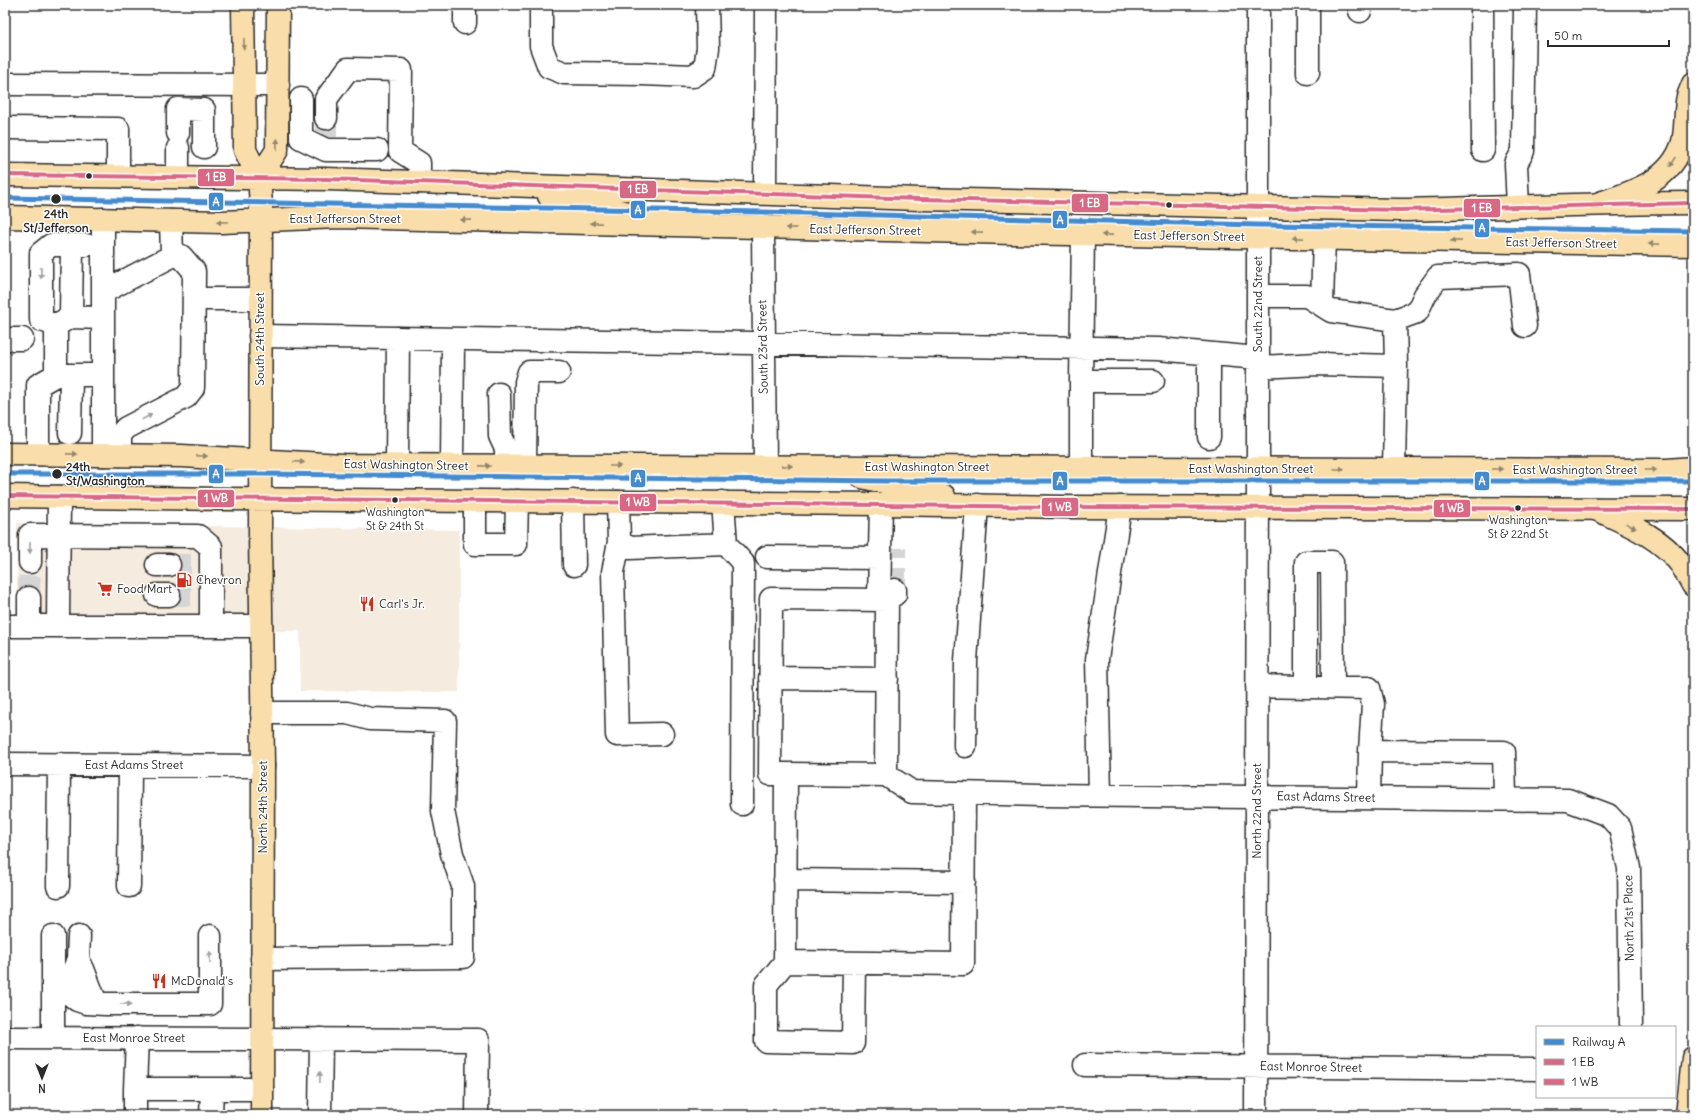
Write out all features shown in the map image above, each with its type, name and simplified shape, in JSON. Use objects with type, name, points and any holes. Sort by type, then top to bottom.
[{"type":"main road","name":"South 24th Street","points":[[243,5],[245,150],[260,178],[260,499]]},
{"type":"main road","points":[[260,178],[277,150],[278,5]]},
{"type":"main road","points":[[1600,203],[1642,188],[1655,180],[1669,168],[1677,156],[1683,141],[1687,100],[1693,84]]},
{"type":"main road","name":"East Jefferson Street","points":[[5,175],[326,179],[920,199],[1399,210],[1600,203],[1693,203]]},
{"type":"main road","name":"East Jefferson Street","points":[[495,184],[685,225]]},
{"type":"main road","name":"East Jefferson Street","points":[[5,217],[222,222],[339,217],[763,228],[1693,245]]},
{"type":"main road","name":"East Washington Street","points":[[5,454],[182,456],[343,464],[516,466],[1667,470],[1693,468]]},
{"type":"main road","name":"East Washington Street","points":[[808,466],[886,481],[977,505]]},
{"type":"main road","name":"East Washington Street","points":[[5,496],[1120,507],[1693,510]]},
{"type":"main road","name":"North 24th Street","points":[[260,499],[263,766],[262,1115]]},
{"type":"main road","points":[[1596,509],[1647,534],[1663,545],[1681,564],[1693,585]]},
{"type":"main road","points":[[1687,1115],[1693,1058]]},
{"type":"street","points":[[541,5],[541,46],[550,67],[554,69],[564,73],[693,76],[705,68],[708,48],[707,5]]},
{"type":"street","points":[[765,193],[766,5]]},
{"type":"street","name":"South 22nd Street","points":[[1258,5],[1258,507]]},
{"type":"street","points":[[1308,5],[1308,73]]},
{"type":"street","points":[[1482,5],[1483,150]]},
{"type":"street","points":[[1518,206],[1516,164],[1523,151],[1525,5]]},
{"type":"street","points":[[326,179],[326,126],[348,69],[401,70],[400,151]]},
{"type":"street","points":[[5,84],[244,85],[278,92],[301,99],[326,126],[377,150],[400,151],[419,163],[419,182]]},
{"type":"street","points":[[301,99],[300,138],[326,126]]},
{"type":"street","points":[[178,177],[178,109],[204,110],[204,147]]},
{"type":"street","points":[[5,128],[118,129],[118,176]]},
{"type":"street","points":[[377,150],[377,181]]},
{"type":"street","points":[[103,219],[103,407],[112,455]]},
{"type":"street","points":[[171,221],[172,256]]},
{"type":"street","name":"South 23rd Street","points":[[763,228],[765,466]]},
{"type":"street","points":[[1080,468],[1080,348],[1083,234]]},
{"type":"street","points":[[1322,304],[1324,238]]},
{"type":"street","points":[[103,246],[51,245],[41,253],[41,320],[64,321],[103,318]]},
{"type":"street","points":[[70,433],[64,375],[64,321],[72,245]]},
{"type":"street","points":[[103,292],[172,256],[181,256],[194,271],[193,388],[186,397],[126,428],[120,435],[112,455]]},
{"type":"street","points":[[1258,296],[1307,296],[1331,310],[1395,320],[1417,312],[1425,296],[1438,277],[1519,274],[1525,326]]},
{"type":"street","points":[[194,299],[260,299]]},
{"type":"street","points":[[1394,469],[1396,366],[1395,320]]},
{"type":"street","points":[[260,336],[1158,349],[1209,354],[1258,362],[1396,366]]},
{"type":"street","points":[[397,465],[398,338]]},
{"type":"street","points":[[452,465],[453,339]]},
{"type":"street","points":[[1209,354],[1209,437]]},
{"type":"street","points":[[516,466],[526,382],[529,372],[558,372]]},
{"type":"street","points":[[38,454],[38,385],[64,375],[103,375]]},
{"type":"street","points":[[1080,380],[1153,381]]},
{"type":"street","points":[[499,394],[500,436],[506,450],[516,466]]},
{"type":"street","points":[[103,407],[113,419],[126,428]]},
{"type":"street","points":[[58,626],[60,497]]},
{"type":"street","points":[[475,501],[475,544],[516,544],[516,501]]},
{"type":"street","points":[[573,501],[574,565]]},
{"type":"street","points":[[618,502],[618,542],[613,572],[616,735],[662,734]]},
{"type":"street","points":[[723,502],[726,544],[743,563],[742,804]]},
{"type":"street","points":[[881,504],[885,547],[887,597],[886,775],[770,774],[771,599],[887,597]]},
{"type":"street","points":[[965,746],[966,661],[977,505]]},
{"type":"street","points":[[1100,795],[1097,659],[1120,507]]},
{"type":"street","name":"North 22nd Street","points":[[1256,1115],[1258,507]]},
{"type":"street","points":[[30,562],[30,535],[198,536],[211,547],[205,566],[205,595],[211,626]]},
{"type":"street","points":[[618,542],[630,548],[726,544]]},
{"type":"street","points":[[767,557],[885,547]]},
{"type":"street","points":[[1306,687],[1306,562],[1332,562],[1333,687]]},
{"type":"street","points":[[30,598],[30,626]]},
{"type":"street","points":[[5,626],[261,626]]},
{"type":"street","points":[[770,678],[887,679]]},
{"type":"street","points":[[1257,686],[1369,688],[1373,704],[1369,798]]},
{"type":"street","points":[[262,713],[347,713],[370,720],[444,721],[443,811],[452,854],[463,886],[463,957],[262,959]]},
{"type":"street","points":[[1370,751],[1504,752],[1505,799]]},
{"type":"street","name":"East Adams Street","points":[[5,764],[263,766]]},
{"type":"street","points":[[58,886],[59,764]]},
{"type":"street","points":[[130,765],[130,886]]},
{"type":"street","points":[[786,774],[785,962],[766,985],[766,1042],[854,1043],[854,963]]},
{"type":"street","name":"East Adams Street","points":[[886,775],[912,792],[1041,795],[1568,800],[1608,815]]},
{"type":"street","points":[[785,962],[963,964],[964,794]]},
{"type":"street","name":"North 21st Place","points":[[1608,815],[1620,828],[1628,868],[1631,1026]]},
{"type":"street","points":[[785,880],[964,882]]},
{"type":"street","points":[[53,936],[53,1038]]},
{"type":"street","points":[[79,936],[78,959],[71,977],[69,990],[72,996],[82,1002],[210,1004],[210,936]]},
{"type":"street","name":"East Monroe Street","points":[[5,1038],[478,1040],[478,1115]]},
{"type":"street","points":[[137,1038],[135,1089],[137,1113]]},
{"type":"street","points":[[320,1115],[321,1039]]},
{"type":"street","name":"East Monroe Street","points":[[1085,1065],[1536,1070]]},
{"type":"street","points":[[135,1089],[262,1089]]},
{"type":"street","points":[[211,1115],[212,1089]]},
{"type":"shaded area","points":[[17,523],[459,530],[459,692],[300,691],[300,631],[17,633]]},
{"type":"tunnel","points":[[326,118],[326,137]]},
{"type":"tunnel","points":[[895,548],[895,590]]},
{"type":"tunnel","points":[[29,598],[30,562]]},
{"type":"tunnel","points":[[169,565],[199,565]]},
{"type":"tunnel","points":[[169,595],[198,595]]},
{"type":"rail line","name":"A","points":[[5,198],[763,212],[1257,225],[1693,231]]},
{"type":"rail line","name":"A","points":[[5,474],[260,474],[886,481],[1693,481]]},
{"type":"transit line","points":[[5,175],[326,179],[920,199],[1399,210],[1693,203]]},
{"type":"transit line","points":[[5,496],[1066,507],[1693,509]]},
{"type":"place","name":"24th St/Jefferson","points":[[56,199]]},
{"type":"place","name":"24th St/Washington","points":[[57,474]]},
{"type":"place","name":"Washington St & 24th St","points":[[395,500]]},
{"type":"place","name":"Washington St & 22nd St","points":[[1518,508]]},
{"type":"place","name":"Chevron","points":[[184,580]]},
{"type":"place","name":"Food Mart","points":[[105,589]]},
{"type":"place","name":"Carl's Jr.","points":[[367,604]]},
{"type":"place","name":"McDonald's","points":[[159,981]]}]
